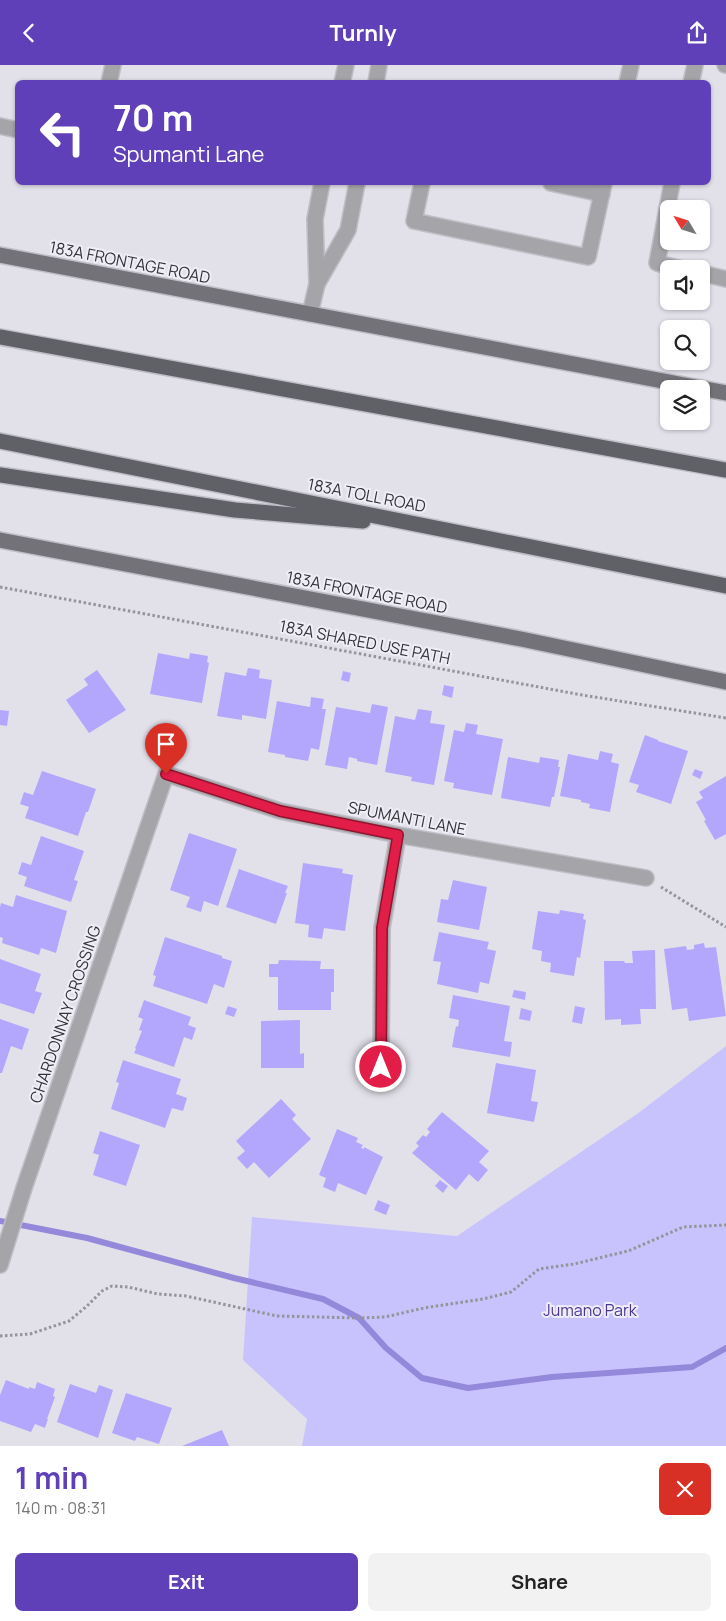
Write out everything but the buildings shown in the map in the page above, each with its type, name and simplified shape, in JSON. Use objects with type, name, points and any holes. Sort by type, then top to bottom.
[{"type":"highway","points":[[0,337],[726,470]]},
{"type":"highway","name":"183A TOLL ROAD","points":[[0,441],[726,586]]},
{"type":"highway","points":[[0,475],[235,510],[440,528]]},
{"type":"main road","name":"183A FRONTAGE ROAD","points":[[0,255],[726,393]]},
{"type":"main road","name":"183A FRONTAGE ROAD","points":[[0,540],[492,634],[726,682]]},
{"type":"street","points":[[110,80],[113,65]]},
{"type":"street","points":[[343,80],[346,65]]},
{"type":"street","points":[[376,80],[379,65]]},
{"type":"street","points":[[628,80],[631,65]]},
{"type":"street","points":[[692,80],[695,65]]},
{"type":"street","points":[[0,127],[15,130]]},
{"type":"street","points":[[310,314],[317,283],[315,219],[322,185]]},
{"type":"street","points":[[317,283],[348,230],[357,185]]},
{"type":"street","points":[[422,185],[414,221],[588,257],[603,188],[572,185]]},
{"type":"street","points":[[660,264],[657,263],[672,185]]},
{"type":"street","points":[[710,275],[726,279]]},
{"type":"street","name":"SPUMANTI LANE","points":[[166,774],[280,811],[398,835],[646,878]]},
{"type":"street","name":"CHARDONNAY CROSSING","points":[[0,1265],[24,1188],[166,774]]},
{"type":"street","points":[[381,1067],[382,928],[398,835]]},
{"type":"path","name":"183A SHARED USE PATH","points":[[0,587],[582,695],[726,717]]},
{"type":"path","points":[[646,878],[726,927]]},
{"type":"path","points":[[0,1336],[30,1335],[69,1321],[88,1306],[102,1291],[112,1286],[128,1287],[158,1294],[186,1296],[277,1316],[385,1317],[424,1308],[483,1299],[511,1291],[539,1269],[574,1264],[628,1251],[683,1227],[726,1225]]},
{"type":"green space","name":"Jumano Park","points":[[726,1046],[726,1446],[302,1446],[307,1419],[243,1360],[252,1217],[457,1236],[637,1114]]},
{"type":"waterway","points":[[0,1221],[87,1238],[234,1278],[323,1299],[359,1318],[386,1348],[422,1378],[468,1388],[552,1377],[692,1367],[726,1348]]},
{"type":"route","points":[[166,774],[280,811],[398,835],[382,928],[381,1067]]}]
